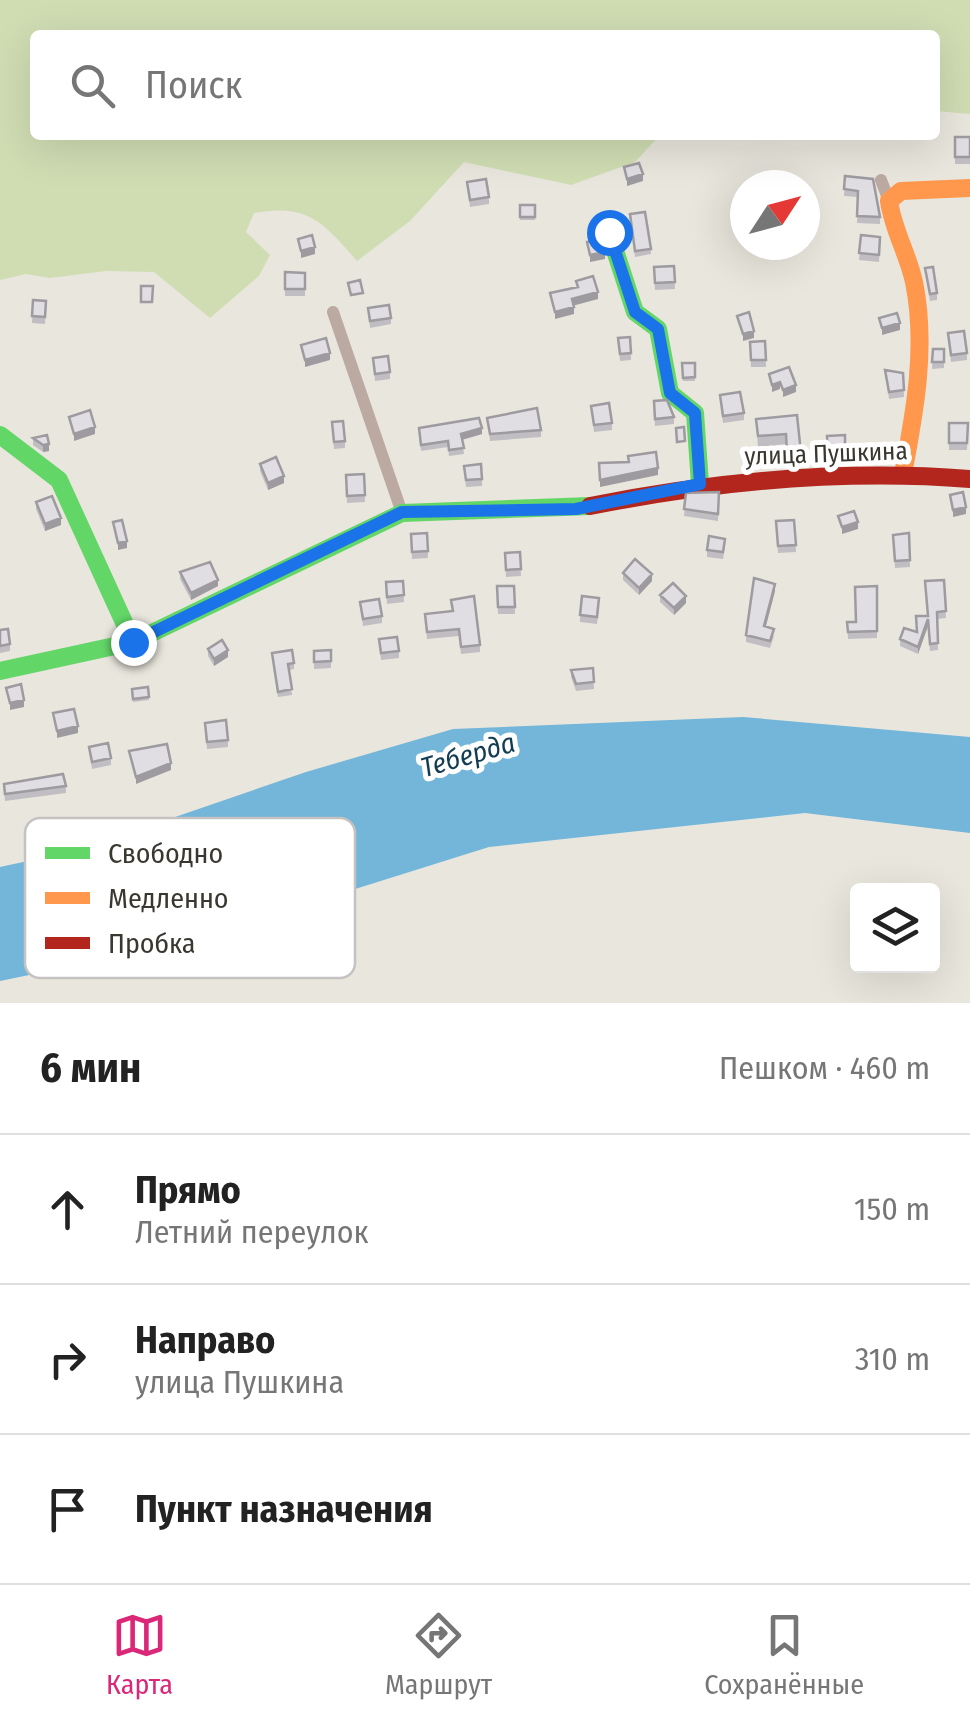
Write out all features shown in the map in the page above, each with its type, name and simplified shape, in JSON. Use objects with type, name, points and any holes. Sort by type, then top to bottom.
[{"type":"street","points":[[881,180],[889,201],[891,228],[914,280],[922,372],[903,474]]},
{"type":"street","points":[[889,201],[901,191],[970,188]]},
{"type":"street","points":[[609,232],[635,312],[658,329],[670,393],[695,413],[700,484]]},
{"type":"street","points":[[333,312],[402,512]]},
{"type":"street","points":[[0,435],[58,480],[133,642]]},
{"type":"street","name":"улица Пушкина","points":[[0,672],[133,642],[402,512],[576,509],[700,484],[903,474],[970,480]]},
{"type":"green space","points":[[0,0],[970,0],[970,114],[940,111],[940,30],[30,30],[30,140],[655,140],[635,162],[571,185],[464,162],[410,221],[357,261],[313,219],[288,211],[254,213],[246,232],[270,255],[259,276],[210,318],[154,272],[106,271],[50,278],[26,274],[0,280]]},
{"type":"water","name":"Теберда","points":[[743,717],[970,737],[970,833],[805,813],[489,847],[355,889],[355,818],[172,818],[306,772],[453,729]]},
{"type":"water","points":[[25,862],[25,976],[0,981],[0,867]]},
{"type":"building","points":[[955,137],[970,137],[970,157],[955,157]]},
{"type":"building","points":[[639,163],[643,174],[627,179],[624,167]]},
{"type":"building","points":[[845,176],[873,179],[880,217],[857,216],[858,191],[844,189]]},
{"type":"building","points":[[486,179],[489,197],[470,200],[467,182]]},
{"type":"building","points":[[520,205],[535,205],[535,217],[520,217]]},
{"type":"building","points":[[645,212],[651,249],[635,251],[630,214]]},
{"type":"building","points":[[312,235],[315,247],[301,251],[298,239]]},
{"type":"building","points":[[861,235],[880,237],[879,255],[859,253]]},
{"type":"building","points":[[600,239],[605,252],[590,255],[587,242]]},
{"type":"building","points":[[674,266],[675,282],[655,283],[654,267]]},
{"type":"building","points":[[933,267],[937,293],[930,294],[925,268]]},
{"type":"building","points":[[285,272],[305,273],[305,289],[285,289]]},
{"type":"building","points":[[593,276],[598,292],[572,299],[574,307],[555,312],[550,293],[578,287],[576,281]]},
{"type":"building","points":[[360,280],[363,293],[351,295],[348,283]]},
{"type":"building","points":[[141,286],[153,286],[152,302],[141,302]]},
{"type":"building","points":[[33,300],[46,301],[45,317],[32,316]]},
{"type":"building","points":[[389,305],[391,318],[370,321],[368,308]]},
{"type":"building","points":[[749,312],[754,331],[743,334],[737,316]]},
{"type":"building","points":[[897,313],[900,323],[882,328],[879,318]]},
{"type":"building","points":[[964,331],[967,353],[951,355],[948,333]]},
{"type":"building","points":[[630,337],[631,353],[620,354],[618,338]]},
{"type":"building","points":[[326,338],[330,353],[305,360],[301,345]]},
{"type":"building","points":[[765,341],[766,360],[751,360],[750,342]]},
{"type":"building","points":[[933,349],[944,349],[944,362],[932,362]]},
{"type":"building","points":[[388,356],[390,372],[375,374],[373,358]]},
{"type":"building","points":[[682,363],[695,363],[695,377],[683,378]]},
{"type":"building","points":[[789,367],[796,385],[783,390],[780,382],[772,385],[769,374]]},
{"type":"building","points":[[885,370],[903,373],[904,390],[889,392]]},
{"type":"building","points":[[740,392],[744,413],[723,416],[720,395]]},
{"type":"building","points":[[667,400],[674,417],[655,419],[654,401]]},
{"type":"building","points":[[609,403],[612,423],[594,425],[591,406]]},
{"type":"building","points":[[537,408],[541,430],[490,434],[487,418]]},
{"type":"building","points":[[90,410],[95,427],[74,434],[69,417]]},
{"type":"building","points":[[797,415],[801,453],[787,454],[786,434],[758,436],[756,419]]},
{"type":"building","points":[[479,418],[482,428],[461,434],[464,448],[449,450],[448,441],[421,445],[419,428]]},
{"type":"building","points":[[343,421],[345,441],[334,442],[332,422]]},
{"type":"building","points":[[949,423],[968,423],[967,443],[949,443]]},
{"type":"building","points":[[684,427],[685,441],[677,442],[676,428]]},
{"type":"building","points":[[47,435],[49,444],[43,445],[33,438]]},
{"type":"building","points":[[845,435],[845,457],[828,458],[827,436]]},
{"type":"building","points":[[656,452],[658,468],[600,480],[599,463],[629,462],[628,456]]},
{"type":"building","points":[[276,457],[284,476],[268,483],[260,464]]},
{"type":"building","points":[[481,464],[482,479],[466,480],[464,466]]},
{"type":"building","points":[[364,474],[365,495],[347,496],[346,475]]},
{"type":"building","points":[[719,492],[718,514],[684,509],[686,493]]},
{"type":"building","points":[[963,492],[966,507],[953,510],[950,495]]},
{"type":"building","points":[[52,496],[61,518],[45,524],[36,502]]},
{"type":"building","points":[[854,511],[858,522],[842,527],[838,516]]},
{"type":"building","points":[[122,520],[127,541],[118,543],[113,522]]},
{"type":"building","points":[[794,520],[796,545],[778,546],[776,521]]},
{"type":"building","points":[[427,533],[428,551],[412,552],[411,534]]},
{"type":"building","points":[[909,533],[910,560],[895,561],[893,535]]},
{"type":"building","points":[[709,536],[725,539],[723,552],[707,550]]},
{"type":"building","points":[[520,552],[521,569],[506,570],[505,553]]},
{"type":"building","points":[[635,559],[652,574],[639,588],[623,573]]},
{"type":"building","points":[[210,562],[218,580],[191,593],[180,572]]},
{"type":"building","points":[[754,578],[775,584],[764,626],[774,629],[770,641],[746,635]]},
{"type":"building","points":[[944,580],[946,611],[937,612],[938,643],[930,644],[928,619],[918,647],[900,639],[904,628],[917,632],[916,616],[928,616],[925,581]]},
{"type":"building","points":[[403,581],[404,595],[387,597],[386,582]]},
{"type":"building","points":[[673,583],[686,596],[674,608],[660,595]]},
{"type":"building","points":[[497,586],[514,586],[515,607],[498,607]]},
{"type":"building","points":[[877,586],[877,631],[848,632],[847,622],[856,622],[855,587]]},
{"type":"building","points":[[474,596],[480,645],[461,647],[459,629],[427,632],[425,614],[453,611],[451,600]]},
{"type":"building","points":[[582,596],[599,598],[597,617],[580,615]]},
{"type":"building","points":[[379,599],[382,616],[363,619],[360,602]]},
{"type":"building","points":[[8,629],[10,644],[0,646],[0,630]]},
{"type":"building","points":[[397,637],[399,651],[381,653],[379,639]]},
{"type":"building","points":[[222,640],[228,650],[214,659],[208,649]]},
{"type":"building","points":[[292,650],[294,663],[288,664],[292,689],[278,692],[272,653]]},
{"type":"building","points":[[331,650],[331,661],[314,662],[314,651]]},
{"type":"building","points":[[593,668],[594,682],[576,684],[571,670]]},
{"type":"building","points":[[21,684],[24,700],[10,703],[6,688]]},
{"type":"building","points":[[148,687],[149,697],[133,699],[132,689]]},
{"type":"building","points":[[74,709],[78,726],[57,731],[53,713]]},
{"type":"building","points":[[226,720],[228,740],[207,742],[205,723]]},
{"type":"building","points":[[108,743],[111,758],[92,762],[89,747]]},
{"type":"building","points":[[167,744],[171,763],[136,777],[129,751]]},
{"type":"building","points":[[63,774],[66,786],[5,794],[4,784]]},
{"type":"traffic: fast","points":[[609,232],[635,312],[658,329],[670,393],[695,413],[700,484]]},
{"type":"traffic: fast","points":[[0,435],[59,480],[133,642]]},
{"type":"traffic: fast","points":[[0,671],[133,642],[402,513],[590,506]]},
{"type":"traffic: slow","points":[[903,474],[915,402],[918,306],[889,201],[901,191],[970,188]]},
{"type":"traffic: jam","points":[[590,506],[779,479],[874,475],[970,479]]},
{"type":"route","points":[[133,642],[402,512],[576,509],[700,484],[695,413],[670,393],[658,329],[635,312],[609,232]]}]
